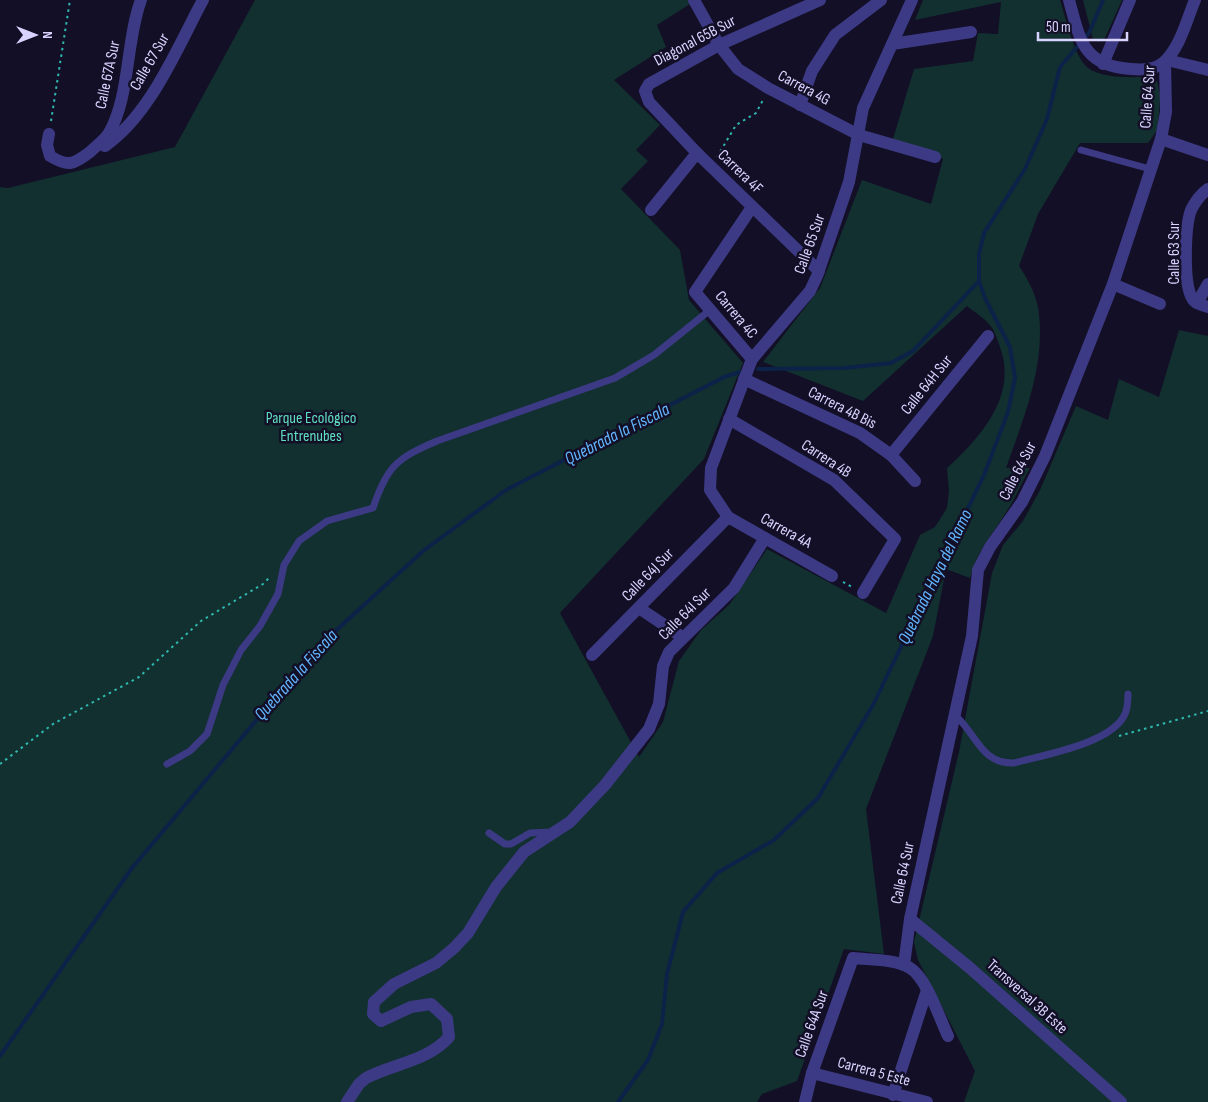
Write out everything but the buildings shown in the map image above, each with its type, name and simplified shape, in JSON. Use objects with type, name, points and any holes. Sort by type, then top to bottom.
[{"type":"street","name":"Calle 67A Sur","points":[[92,150],[108,135],[116,118],[135,19],[141,0]]},
{"type":"street","name":"Calle 67 Sur","points":[[92,150],[103,148],[114,140],[152,95],[203,0]]},
{"type":"street","name":"Carrera 4G","points":[[694,0],[719,45],[738,69],[768,88],[859,135],[935,157]]},
{"type":"street","name":"Diagonal 65B Sur","points":[[645,92],[649,84],[719,45],[820,0]]},
{"type":"street","name":"Calle 65 Sur","points":[[710,483],[711,468],[752,359],[810,291],[819,271],[849,182],[863,108],[912,0]]},
{"type":"street","points":[[1069,0],[1082,43],[1103,64],[1138,70],[1158,67],[1166,61],[1208,70]]},
{"type":"street","points":[[1103,64],[1130,0]]},
{"type":"street","name":"Calle 64 Sur","points":[[904,966],[910,919],[972,636],[978,570],[990,547],[1018,508],[1045,456],[1113,284],[1161,139],[1166,112],[1166,61],[1176,44],[1195,0]]},
{"type":"street","points":[[800,105],[812,71],[835,35],[875,2]]},
{"type":"street","points":[[892,44],[971,32]]},
{"type":"street","name":"Carrera 4F","points":[[645,92],[648,102],[711,168],[819,271]]},
{"type":"street","points":[[49,134],[46,145],[50,156],[62,164],[72,164],[92,150]]},
{"type":"street","points":[[1161,139],[1208,155]]},
{"type":"street","points":[[651,210],[697,153]]},
{"type":"street","name":"Calle 63 Sur","points":[[1198,301],[1187,275],[1189,218],[1195,203],[1208,189]]},
{"type":"street","name":"Carrera 4C","points":[[752,207],[695,292],[752,359]]},
{"type":"street","points":[[1113,284],[1160,304]]},
{"type":"street","points":[[1198,301],[1208,284]]},
{"type":"street","name":"Calle 64H Sur","points":[[892,455],[988,336]]},
{"type":"street","name":"Carrera 4B Bis","points":[[744,379],[860,433],[892,455],[915,481]]},
{"type":"street","name":"Carrera 4B","points":[[729,420],[834,480],[895,539],[863,593]]},
{"type":"street","name":"Carrera 4A","points":[[710,483],[712,496],[728,517],[832,576]]},
{"type":"street","name":"Calle 64J Sur","points":[[592,655],[728,517]]},
{"type":"street","name":"Calle 64I Sur","points":[[347,1102],[359,1084],[366,1078],[424,1056],[443,1044],[449,1037],[447,1019],[437,1007],[431,1004],[411,1007],[382,1021],[373,1014],[374,1002],[394,984],[436,963],[454,948],[468,933],[496,887],[524,852],[570,822],[605,785],[649,729],[659,704],[663,666],[669,652],[682,637],[734,588],[766,538]]},
{"type":"street","points":[[639,608],[682,637]]},
{"type":"street","name":"Transversal 3B Este","points":[[910,919],[970,968],[1121,1102]]},
{"type":"street","name":"Calle 64A Sur","points":[[804,1102],[812,1073],[853,958],[904,966]]},
{"type":"street","points":[[904,966],[911,968],[924,985],[948,1036]]},
{"type":"street","points":[[893,1095],[924,985]]},
{"type":"street","name":"Carrera 5 Este","points":[[812,1073],[893,1095],[927,1102]]},
{"type":"lane","points":[[1081,150],[1150,169]]},
{"type":"lane","points":[[168,764],[190,751],[207,734],[223,685],[242,650],[260,626],[278,594],[284,564],[299,541],[319,526],[341,516],[373,508],[386,476],[409,454],[437,441],[615,378],[654,356],[710,310]]},
{"type":"lane","points":[[956,716],[965,724],[983,751],[1002,763],[1014,763],[1097,740],[1124,717],[1128,694]]},
{"type":"lane","points":[[489,834],[505,844],[530,834],[553,832]]},
{"type":"path","points":[[49,134],[70,0]]},
{"type":"path","points":[[711,168],[736,125],[756,113],[768,88]]},
{"type":"path","points":[[0,764],[53,724],[140,677],[201,621],[263,584],[284,564]]},
{"type":"path","points":[[832,576],[863,593]]},
{"type":"path","points":[[1097,740],[1136,732],[1208,711]]},
{"type":"green space","name":"Parque Ecológico Entrenubes","points":[[255,0],[689,0],[690,4],[657,25],[666,47],[614,80],[660,125],[636,150],[648,161],[621,189],[680,250],[689,300],[743,363],[704,459],[560,613],[639,757],[663,722],[679,661],[701,630],[729,605],[767,549],[886,613],[920,535],[935,527],[947,508],[949,491],[947,468],[983,429],[993,414],[1000,398],[1004,382],[1004,365],[998,341],[990,325],[967,306],[863,401],[763,362],[820,288],[862,180],[931,204],[943,159],[893,139],[914,69],[973,61],[978,33],[998,34],[1001,2],[915,20],[923,0],[1060,0],[1075,46],[1083,63],[1088,68],[1094,72],[1109,76],[1149,77],[1157,81],[1160,96],[1158,129],[1148,143],[1080,143],[1038,214],[1019,266],[1037,301],[1040,328],[1039,349],[1032,389],[1006,468],[1030,468],[1010,506],[977,558],[970,578],[946,569],[933,636],[866,809],[884,954],[844,949],[797,1081],[762,1094],[757,1102],[0,1102],[0,187],[8,188],[175,147]]},
{"type":"green space","points":[[1083,0],[1122,0],[1105,38],[1099,42],[1093,39]]},
{"type":"green space","points":[[1179,330],[1208,336],[1208,1102],[964,1102],[975,1071],[918,960],[914,942],[959,752],[992,573],[1003,545],[1023,521],[1040,490],[1076,406],[1108,420],[1119,379],[1159,397]]},
{"type":"waterway","name":"Quebrada Haya del Ramo","points":[[618,1102],[648,1060],[662,1024],[667,974],[683,912],[717,873],[774,840],[818,798],[873,705],[984,475],[1008,412],[1015,378],[1010,347],[985,298],[979,281],[979,254],[984,233],[1025,169],[1047,119],[1060,67],[1089,33],[1103,0]]},
{"type":"waterway","name":"Quebrada la Fiscala","points":[[758,369],[844,368],[891,363],[913,351],[979,281]]},
{"type":"waterway","name":"Quebrada la Fiscala","points":[[0,1056],[132,868],[318,647],[423,551],[506,490],[724,377],[740,372]]}]
